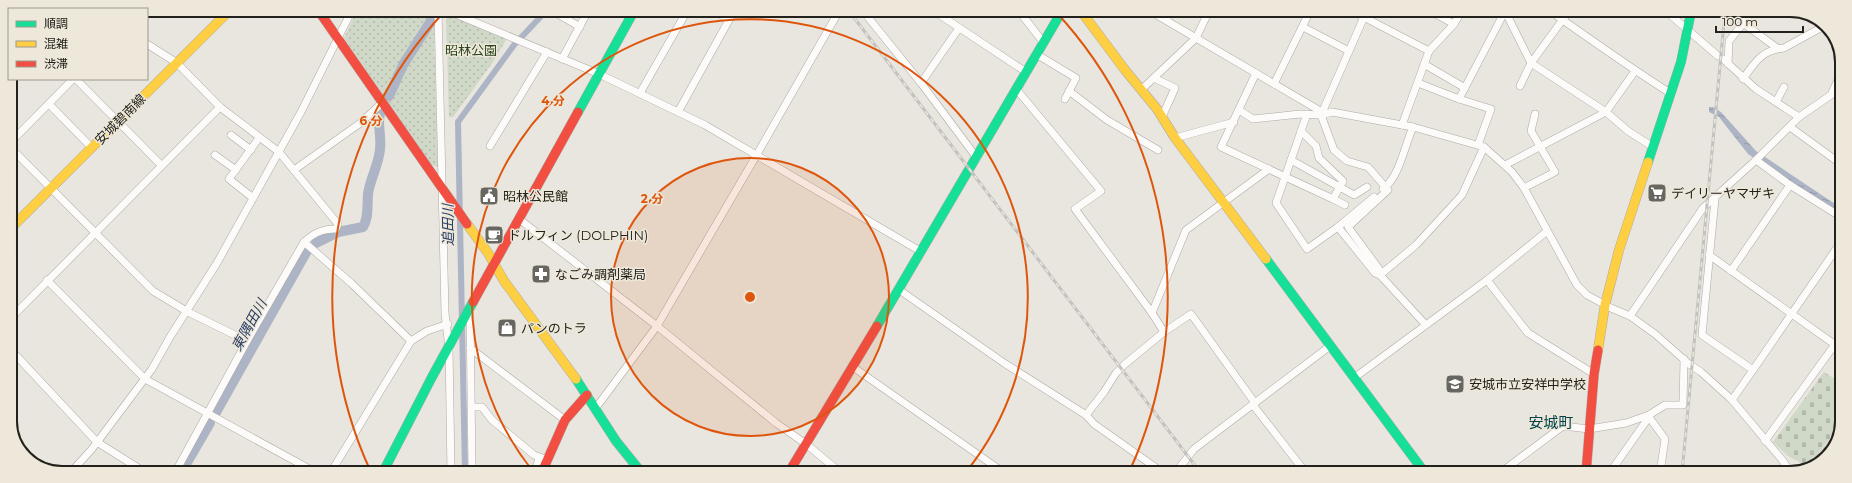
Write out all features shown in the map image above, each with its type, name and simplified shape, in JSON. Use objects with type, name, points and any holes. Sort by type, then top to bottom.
[{"type":"street","name":"安城碧南線","points":[[17,222],[223,17]]},
{"type":"street","points":[[323,17],[494,263],[504,281],[586,395],[616,441],[636,466]]},
{"type":"street","points":[[76,466],[145,380],[218,263],[279,152],[348,17]]},
{"type":"street","points":[[438,17],[445,313],[448,324],[449,348],[451,466]]},
{"type":"street","points":[[465,17],[599,74],[705,125],[920,251]]},
{"type":"street","points":[[564,17],[580,26]]},
{"type":"street","points":[[562,59],[584,17]]},
{"type":"street","points":[[386,466],[470,311],[494,263],[631,17]]},
{"type":"street","points":[[640,93],[684,17]]},
{"type":"street","points":[[678,112],[729,19],[725,17]]},
{"type":"street","points":[[595,410],[657,326],[836,17]]},
{"type":"street","points":[[868,17],[977,158]]},
{"type":"street","points":[[943,17],[1026,72]]},
{"type":"street","points":[[1023,17],[1042,42]]},
{"type":"street","points":[[793,466],[977,158],[1017,90],[1042,42],[1058,17]]},
{"type":"street","points":[[1085,17],[1125,70],[1142,89],[1175,138],[1419,466]]},
{"type":"street","points":[[1161,17],[1322,114],[1334,150],[1347,161],[1368,167],[1386,187]]},
{"type":"street","points":[[1142,89],[1196,38],[1206,17]]},
{"type":"street","points":[[1274,84],[1307,17]]},
{"type":"street","points":[[1322,114],[1363,17]]},
{"type":"street","points":[[1368,17],[1429,51]]},
{"type":"street","points":[[1441,17],[1454,24]]},
{"type":"street","points":[[1402,125],[1429,51],[1454,24],[1458,17]]},
{"type":"street","points":[[1459,99],[1502,17]]},
{"type":"street","points":[[1508,17],[1531,63],[1606,112],[1628,131],[1652,147]]},
{"type":"street","points":[[1558,17],[1613,54],[1635,71],[1670,93]]},
{"type":"street","points":[[1520,86],[1531,63],[1565,17]]},
{"type":"street","points":[[1673,17],[1743,79],[1799,117]]},
{"type":"street","points":[[1586,466],[1594,374],[1605,305],[1619,250],[1681,62],[1690,17]]},
{"type":"street","points":[[1723,60],[1729,41],[1748,17]]},
{"type":"street","points":[[1743,23],[1777,48]]},
{"type":"street","points":[[1303,27],[1349,51]]},
{"type":"street","points":[[920,83],[959,28]]},
{"type":"street","points":[[1743,79],[1758,57],[1777,48],[1784,48],[1822,30]]},
{"type":"street","points":[[148,45],[177,63],[220,108],[279,152],[338,224],[336,229],[327,229],[314,233],[304,242],[247,341],[179,466]]},
{"type":"street","points":[[490,146],[547,52]]},
{"type":"street","points":[[1036,54],[1076,78],[1065,99]]},
{"type":"street","points":[[1424,64],[1465,88]]},
{"type":"street","points":[[1505,165],[1606,112],[1635,71]]},
{"type":"street","points":[[1256,73],[1222,147],[1345,205]]},
{"type":"street","points":[[1154,78],[1176,88],[1162,117]]},
{"type":"street","points":[[17,136],[73,80]]},
{"type":"street","points":[[75,80],[118,121],[161,166]]},
{"type":"street","points":[[1338,227],[1375,273],[1381,274],[1416,245],[1462,195],[1481,146],[1491,109],[1459,99],[1418,83]]},
{"type":"street","points":[[1630,316],[1703,208],[1715,199],[1799,117],[1831,95],[1835,86]]},
{"type":"street","points":[[1776,102],[1784,87]]},
{"type":"street","points":[[1017,90],[1100,191],[1075,208],[1152,313],[1164,332]]},
{"type":"street","points":[[1069,91],[1107,120],[1158,150]]},
{"type":"street","points":[[294,170],[359,124],[382,103]]},
{"type":"street","points":[[48,104],[92,148]]},
{"type":"street","points":[[17,312],[220,108]]},
{"type":"street","points":[[1239,110],[1253,119],[1332,112],[1412,127],[1481,146],[1505,165],[1524,188],[1540,216],[1546,232],[1578,285],[1587,295],[1630,316],[1684,358],[1732,400],[1786,466]]},
{"type":"street","points":[[1306,114],[1276,203],[1307,249],[1358,213]]},
{"type":"street","points":[[1524,188],[1556,172],[1530,131],[1535,114]]},
{"type":"street","points":[[1175,138],[1234,122]]},
{"type":"street","points":[[1412,127],[1405,144],[1400,163],[1391,182],[1358,213],[1348,225],[1348,228],[1381,274],[1425,324]]},
{"type":"street","points":[[1790,127],[1835,160]]},
{"type":"street","points":[[1301,131],[1316,146],[1318,158],[1343,181],[1333,199]]},
{"type":"street","points":[[231,135],[251,150]]},
{"type":"street","points":[[253,198],[229,180],[259,138]]},
{"type":"street","points":[[17,154],[153,291],[188,312],[247,341]]},
{"type":"street","points":[[215,155],[236,170]]},
{"type":"street","points":[[1291,160],[1354,195],[1367,187]]},
{"type":"street","points":[[1756,160],[1835,213]]},
{"type":"street","points":[[1152,313],[1186,230],[1269,169]]},
{"type":"street","points":[[1731,271],[1790,184]]},
{"type":"street","points":[[1715,199],[1702,335],[1753,370]]},
{"type":"street","points":[[519,219],[657,326],[776,423],[806,444],[833,466]]},
{"type":"street","points":[[1354,378],[1425,324],[1487,280],[1546,232]]},
{"type":"street","points":[[304,242],[351,283],[411,341]]},
{"type":"street","points":[[1732,400],[1835,251]]},
{"type":"street","points":[[1709,255],[1835,346]]},
{"type":"street","points":[[47,280],[145,380],[304,466]]},
{"type":"street","points":[[1487,280],[1528,333],[1594,374]]},
{"type":"street","points":[[898,289],[1004,363],[1086,415],[1094,424],[1154,466]]},
{"type":"street","points":[[470,311],[472,466]]},
{"type":"street","points":[[1086,415],[1104,392],[1116,373],[1164,332],[1191,314],[1254,404],[1301,466]]},
{"type":"street","points":[[335,466],[411,341],[427,331],[448,324]]},
{"type":"street","points":[[1181,466],[1194,449],[1330,346]]},
{"type":"street","points":[[470,348],[565,420]]},
{"type":"street","points":[[1765,441],[1835,350]]},
{"type":"street","points":[[17,356],[97,442],[136,466]]},
{"type":"street","points":[[1509,466],[1563,426],[1589,429],[1626,423],[1649,416],[1665,405],[1683,405],[1684,358]]},
{"type":"street","points":[[852,367],[994,466]]},
{"type":"street","points":[[539,466],[565,420],[586,395]]},
{"type":"street","points":[[472,407],[482,407],[492,420],[544,459]]},
{"type":"street","points":[[1614,466],[1649,416]]},
{"type":"street","points":[[1649,416],[1664,439],[1661,466]]},
{"type":"street","points":[[543,466],[544,459]]},
{"type":"green space","points":[[354,17],[435,17],[438,167],[432,165],[344,38]]},
{"type":"green space","name":"昭林公園","points":[[446,17],[456,17],[503,37],[506,40],[493,62],[453,117],[449,117]]},
{"type":"green space","points":[[1824,372],[1835,379],[1835,427],[1833,435],[1822,448],[1819,456],[1803,464],[1788,456],[1773,442]]},
{"type":"water","points":[[1709,107],[1713,107],[1721,112],[1756,151],[1835,204],[1835,211],[1748,154],[1719,117],[1709,112]]},
{"type":"waterway","name":"追田川","points":[[465,466],[458,122],[514,45],[540,17]]},
{"type":"waterway","name":"東隅田川","points":[[389,96],[403,65],[431,21]]},
{"type":"waterway","name":"東隅田川","points":[[316,243],[338,232],[363,227],[365,223],[369,188],[379,155],[379,117],[383,106]]},
{"type":"waterway","name":"東隅田川","points":[[215,414],[308,249]]},
{"type":"waterway","name":"東隅田川","points":[[185,466],[210,423]]},
{"type":"railway","points":[[854,17],[1195,466]]},
{"type":"railway","points":[[1683,466],[1725,17]]},
{"type":"traffic: fast","points":[[578,112],[631,17]]},
{"type":"traffic: fast","points":[[877,326],[1058,17]]},
{"type":"traffic: fast","points":[[1648,162],[1681,62],[1690,17]]},
{"type":"traffic: fast","points":[[1266,259],[1420,466]]},
{"type":"traffic: fast","points":[[386,466],[473,302]]},
{"type":"traffic: fast","points":[[576,379],[616,441],[636,466]]},
{"type":"traffic: slow","points":[[17,222],[223,17]]},
{"type":"traffic: slow","points":[[1085,17],[1125,70],[1157,109],[1175,138],[1266,259]]},
{"type":"traffic: slow","points":[[1598,350],[1605,305],[1619,250],[1648,162]]},
{"type":"traffic: slow","points":[[467,224],[488,253],[504,281],[576,379]]},
{"type":"traffic: jam","points":[[323,17],[467,224]]},
{"type":"traffic: jam","points":[[473,302],[578,112]]},
{"type":"traffic: jam","points":[[793,466],[877,326]]},
{"type":"traffic: jam","points":[[1587,466],[1594,374],[1598,350]]},
{"type":"traffic: jam","points":[[545,466],[565,420],[587,395]]},
{"type":"place","name":"デイリーヤマザキ","points":[[1657,193]]},
{"type":"place","name":"昭林公民館","points":[[489,196]]},
{"type":"place","name":"ドルフィン (DOLPHIN)","points":[[494,235]]},
{"type":"place","name":"なごみ調剤薬局","points":[[541,274]]},
{"type":"place","name":"パンのトラ","points":[[507,328]]},
{"type":"place","name":"安城市立安祥中学校","points":[[1455,384]]},
{"type":"district","name":"安城町","points":[[1551,422]]}]
